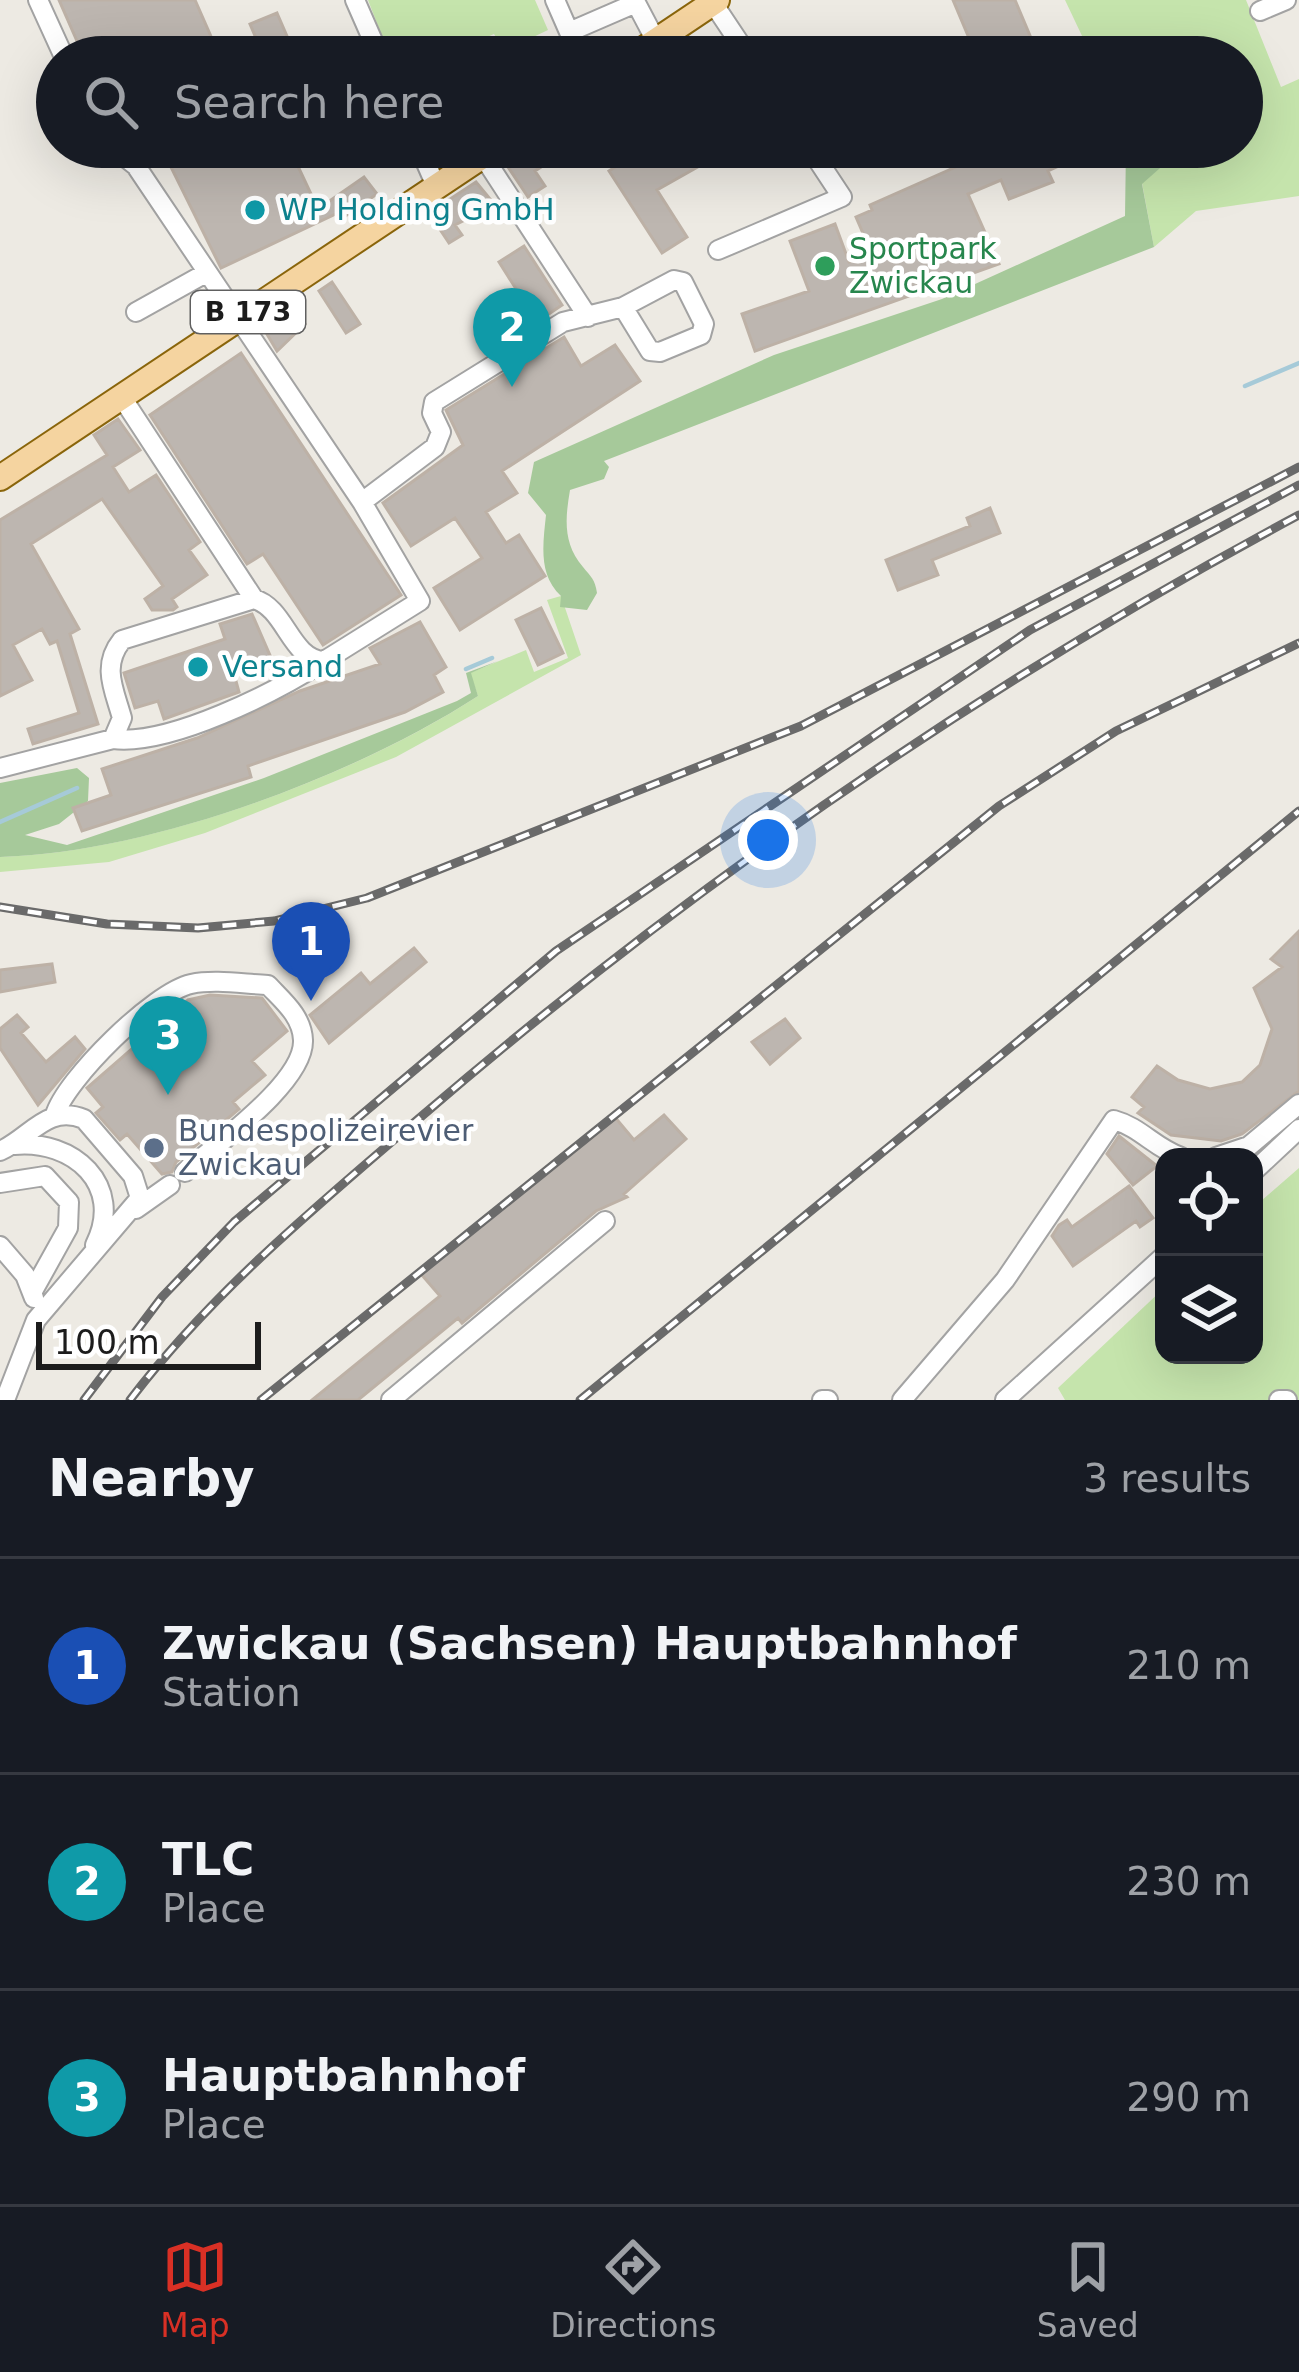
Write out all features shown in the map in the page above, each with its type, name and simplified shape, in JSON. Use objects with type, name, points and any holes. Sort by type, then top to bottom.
[{"type":"main road","points":[[663,36],[715,1]]},
{"type":"main road","name":"B 173","points":[[0,478],[464,168]]},
{"type":"street","points":[[38,0],[54,36]]},
{"type":"street","points":[[356,0],[371,36]]},
{"type":"street","points":[[555,0],[569,32],[636,3],[653,36]]},
{"type":"street","points":[[1260,11],[1286,0]]},
{"type":"street","points":[[715,1],[736,36]]},
{"type":"street","points":[[0,768],[113,739],[149,737],[272,692],[417,606],[419,595],[362,502],[137,168]]},
{"type":"street","points":[[428,168],[436,186]]},
{"type":"street","points":[[499,168],[588,317]]},
{"type":"street","points":[[718,250],[842,197],[823,168]]},
{"type":"street","points":[[136,312],[206,273]]},
{"type":"street","points":[[362,502],[435,447],[441,432],[432,412],[434,402],[562,322],[623,307],[674,280],[683,282],[704,324],[701,335],[660,352],[650,351],[623,307]]},
{"type":"street","points":[[121,396],[254,598],[273,609],[302,651],[324,661]]},
{"type":"street","points":[[113,739],[122,718],[108,671],[112,652],[122,640],[254,598]]},
{"type":"street","points":[[5,1400],[37,1320],[136,1209],[271,1095],[300,1058],[300,1024],[268,985],[191,984],[165,995],[68,1086],[55,1115],[7,1148]]},
{"type":"street","points":[[1243,1148],[1299,1104]]},
{"type":"street","points":[[55,1115],[84,1119],[107,1145],[139,1187],[136,1209]]},
{"type":"street","points":[[902,1400],[1005,1280],[1114,1120],[1132,1125],[1158,1148]]},
{"type":"street","points":[[1263,1163],[1299,1129]]},
{"type":"street","points":[[7,1148],[57,1147],[83,1166],[102,1197],[100,1234],[88,1260]]},
{"type":"street","points":[[0,1183],[45,1176],[68,1202],[68,1228],[33,1291]]},
{"type":"street","points":[[391,1400],[605,1221]]},
{"type":"street","points":[[0,1246],[33,1291],[37,1320]]},
{"type":"street","points":[[1005,1400],[1155,1264]]},
{"type":"green space","points":[[368,0],[535,0],[548,30],[535,36],[382,36]]},
{"type":"green space","points":[[1065,0],[1246,0],[1260,36],[1082,36]]},
{"type":"green space","points":[[1263,42],[1281,87],[1299,79],[1299,196],[1196,211],[1154,247],[1142,183],[1160,168],[1263,168]]},
{"type":"green space","points":[[1126,168],[1160,168],[1142,184],[1154,247],[604,461],[609,467],[604,479],[570,490],[567,511],[572,549],[597,593],[587,610],[560,607],[561,596],[549,579],[544,558],[546,515],[528,493],[534,462],[774,355],[942,299],[1125,216]]},
{"type":"green space","points":[[561,596],[581,655],[396,757],[205,833],[109,862],[0,872],[0,857],[120,842],[184,826],[372,755],[478,696],[470,673],[526,650],[534,672],[568,658],[547,600]]},
{"type":"green space","points":[[498,661],[471,673],[478,696],[372,755],[311,781],[184,826],[120,842],[0,857],[0,783],[77,768],[89,778],[88,801],[59,824],[25,835],[67,845],[264,778],[457,701],[471,693],[466,673]]},
{"type":"green space","points":[[1299,1168],[1299,1400],[1065,1400],[1058,1388],[1155,1296],[1155,1364],[1263,1364],[1263,1199]]},
{"type":"building","points":[[59,0],[195,0],[211,36],[75,36]]},
{"type":"building","points":[[953,0],[1015,0],[1030,36],[968,36]]},
{"type":"building","points":[[277,13],[287,36],[255,36],[250,24]]},
{"type":"building","name":"WP Holding GmbH","points":[[171,168],[299,168],[318,209],[364,177],[377,194],[344,217],[340,212],[221,268]]},
{"type":"building","points":[[509,168],[540,168],[535,171],[545,186],[528,197]]},
{"type":"building","points":[[696,168],[657,190],[687,237],[662,253],[609,171]]},
{"type":"building","points":[[954,168],[1054,168],[1048,171],[1053,182],[1009,199],[1001,180],[968,194],[999,264],[755,351],[742,314],[809,291],[790,241],[835,224],[849,262],[871,252],[856,217],[872,210],[870,205]]},
{"type":"building","points":[[476,182],[495,205],[455,225],[462,235],[449,243],[429,213]]},
{"type":"building","points":[[524,246],[562,305],[537,322],[499,262]]},
{"type":"building","points":[[332,282],[360,324],[346,333],[319,291]]},
{"type":"building","points":[[292,304],[305,324],[277,351],[261,324]]},
{"type":"building","points":[[564,337],[581,366],[615,345],[640,381],[502,471],[517,493],[486,512],[506,543],[519,535],[545,576],[460,630],[434,588],[482,558],[455,518],[411,546],[383,503],[463,445],[446,410]]},
{"type":"building","points":[[241,353],[401,595],[323,645],[263,554],[247,564],[150,415]]},
{"type":"building","points":[[118,419],[140,450],[113,467],[129,492],[156,475],[200,542],[189,550],[207,575],[172,599],[177,607],[173,610],[152,610],[145,599],[163,586],[102,499],[31,544],[79,629],[70,634],[98,724],[33,744],[28,729],[79,713],[57,641],[50,644],[42,629],[13,645],[32,680],[0,696],[0,520],[107,455],[94,435]]},
{"type":"building","points":[[990,508],[1000,533],[932,560],[938,575],[898,590],[886,560],[970,526],[967,518]]},
{"type":"building","points":[[541,608],[563,653],[538,665],[516,620]]},
{"type":"building","name":"Versand","points":[[252,614],[272,660],[234,674],[239,692],[164,719],[158,701],[135,708],[124,673],[225,639],[220,624]]},
{"type":"building","points":[[420,622],[446,667],[434,675],[443,692],[405,712],[248,766],[251,777],[82,831],[73,808],[111,795],[102,769],[197,738],[300,691],[380,664],[370,648]]},
{"type":"building","points":[[1299,931],[1299,1091],[1242,1134],[1221,1141],[1171,1135],[1138,1113],[1144,1107],[1132,1097],[1157,1066],[1178,1080],[1210,1089],[1242,1082],[1260,1065],[1272,1029],[1254,988],[1282,967],[1271,959]]},
{"type":"building","points":[[414,948],[426,962],[329,1043],[310,1015],[361,973],[370,984]]},
{"type":"building","points":[[52,964],[55,982],[0,992],[0,970]]},
{"type":"building","points":[[210,995],[262,998],[287,1031],[252,1061],[265,1075],[233,1102],[239,1109],[176,1162],[172,1172],[162,1174],[127,1134],[120,1140],[96,1113],[103,1107],[87,1088],[188,1000]]},
{"type":"building","points":[[17,1015],[28,1027],[21,1033],[46,1062],[75,1037],[85,1049],[38,1105],[0,1048],[0,1029]]},
{"type":"building","points":[[785,1019],[800,1038],[770,1064],[752,1042]]},
{"type":"building","points":[[664,1115],[686,1139],[624,1194],[627,1197],[596,1211],[462,1323],[458,1318],[358,1400],[312,1400],[440,1296],[421,1274],[614,1116],[634,1140]]},
{"type":"building","points":[[1119,1136],[1155,1168],[1133,1185],[1107,1154]]},
{"type":"building","points":[[1129,1186],[1153,1218],[1140,1227],[1136,1221],[1073,1266],[1052,1236],[1059,1225],[1067,1220],[1072,1227]]},
{"type":"waterway","points":[[1245,386],[1299,363]]},
{"type":"waterway","points":[[466,669],[492,658]]},
{"type":"waterway","points":[[0,822],[77,788]]},
{"type":"railway","points":[[0,907],[107,924],[198,928],[274,921],[367,898],[801,726],[1299,467]]},
{"type":"railway","points":[[84,1400],[162,1297],[234,1222],[556,951],[1030,630],[1299,485]]},
{"type":"railway","points":[[130,1400],[196,1322],[306,1216],[629,947],[955,717],[1299,515]]},
{"type":"railway","points":[[261,1400],[999,806],[1116,731],[1299,643]]},
{"type":"railway","points":[[580,1400],[1299,811]]},
{"type":"place","name":"WP Holding GmbH","points":[[255,210]]},
{"type":"place","name":"Sportpark Zwickau","points":[[825,266]]},
{"type":"place","name":"TLC","points":[[512,387]]},
{"type":"place","name":"Versand","points":[[198,667]]},
{"type":"place","name":"Zwickau (Sachsen) Hauptbahnhof","points":[[311,1001]]},
{"type":"place","name":"Hauptbahnhof","points":[[168,1095]]},
{"type":"place","name":"Bundespolizeirevier Zwickau","points":[[154,1148]]}]
